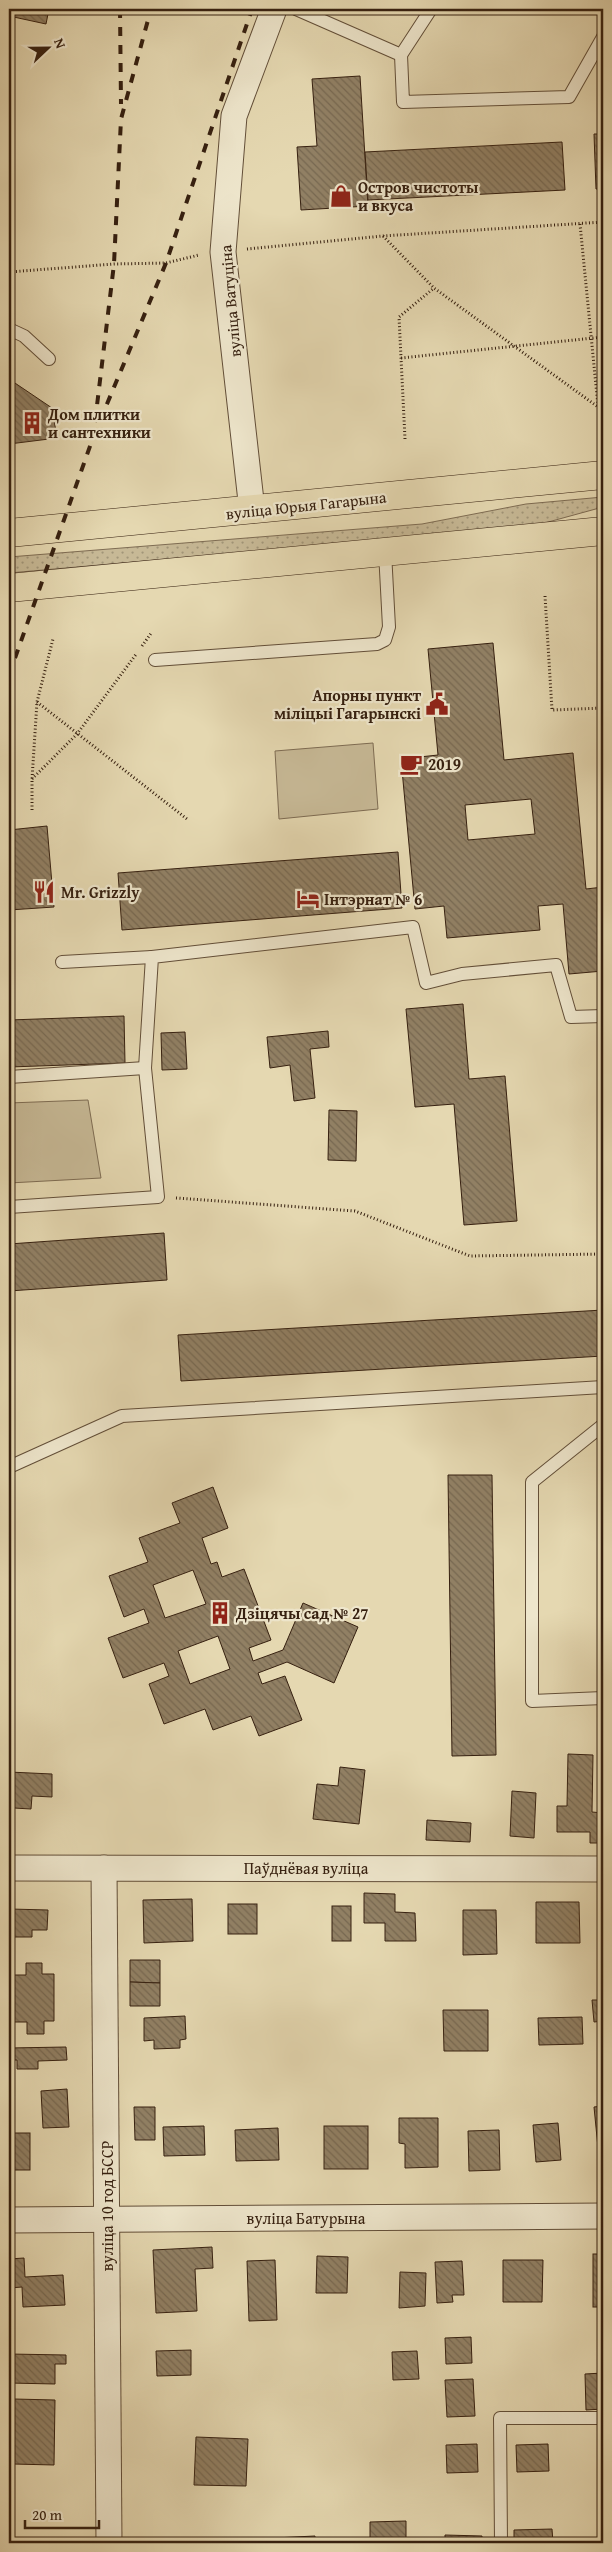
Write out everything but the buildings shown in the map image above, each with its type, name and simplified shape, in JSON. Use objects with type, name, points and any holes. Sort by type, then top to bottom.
[{"type":"main road","name":"вуліца Юрыя Гагарына","points":[[9,533],[603,475]]},
{"type":"main road","points":[[9,588],[603,531]]},
{"type":"street","name":"вуліца Ватуціна","points":[[252,510],[223,252],[234,116],[274,9]]},
{"type":"street","name":"Паўднёвая вуліца","points":[[9,1868],[603,1869]]},
{"type":"street","name":"вуліца 10 год БССР","points":[[104,1868],[109,2543]]},
{"type":"street","name":"вуліца Батурына","points":[[9,2220],[603,2216]]},
{"type":"lane","points":[[296,9],[401,55]]},
{"type":"lane","points":[[431,9],[401,55],[403,102],[569,96],[603,37]]},
{"type":"lane","points":[[9,329],[24,336],[49,358]]},
{"type":"lane","points":[[155,660],[377,644],[384,640],[388,627],[385,552]]},
{"type":"lane","points":[[62,962],[152,957],[413,927],[426,983],[462,974],[556,965],[571,1017],[603,1016]]},
{"type":"lane","points":[[9,1207],[158,1197],[145,1068],[152,957]]},
{"type":"lane","points":[[9,1077],[145,1068]]},
{"type":"lane","points":[[9,1467],[122,1416],[603,1387]]},
{"type":"lane","points":[[603,1426],[532,1482],[532,1701],[603,1698]]},
{"type":"lane","points":[[501,2543],[500,2418],[603,2418]]},
{"type":"path","points":[[9,272],[114,264],[166,263],[223,252],[383,236],[603,222]]},
{"type":"path","points":[[580,224],[598,407]]},
{"type":"path","points":[[383,236],[434,288],[514,348],[598,407],[603,413]]},
{"type":"path","points":[[405,439],[399,317],[434,288]]},
{"type":"path","points":[[401,358],[514,348],[603,337]]},
{"type":"path","points":[[598,407],[603,400]]},
{"type":"path","points":[[545,596],[552,710],[603,708]]},
{"type":"path","points":[[32,779],[77,734],[152,632]]},
{"type":"path","points":[[32,810],[37,702],[52,639]]},
{"type":"path","points":[[37,702],[188,819]]},
{"type":"path","points":[[158,1197],[355,1211],[470,1256],[603,1254]]},
{"type":"shaded area","points":[[603,497],[603,507],[530,527],[9,573],[9,557],[422,524],[526,504]]},
{"type":"shaded area","points":[[373,743],[378,809],[279,819],[275,751]]},
{"type":"shaded area","points":[[88,1100],[101,1178],[9,1183],[9,1103]]},
{"type":"railway","points":[[120,9],[121,104]]},
{"type":"railway","points":[[95,422],[114,264],[121,119],[151,9]]},
{"type":"railway","points":[[9,675],[94,435],[166,263],[252,9]]},
{"type":"place","name":"Остров чистоты и вкуса","points":[[341,196]]},
{"type":"place","name":"Дом плитки и сантехники","points":[[32,423]]},
{"type":"place","name":"Апорны пункт міліцыі Гагарынскі","points":[[437,704]]},
{"type":"place","name":"2019","points":[[411,764]]},
{"type":"place","name":"Mr. Grizzly","points":[[44,892]]},
{"type":"place","name":"Інтэрнат № 6","points":[[308,899]]},
{"type":"place","name":"Дзіцячы сад № 27","points":[[220,1613]]}]
